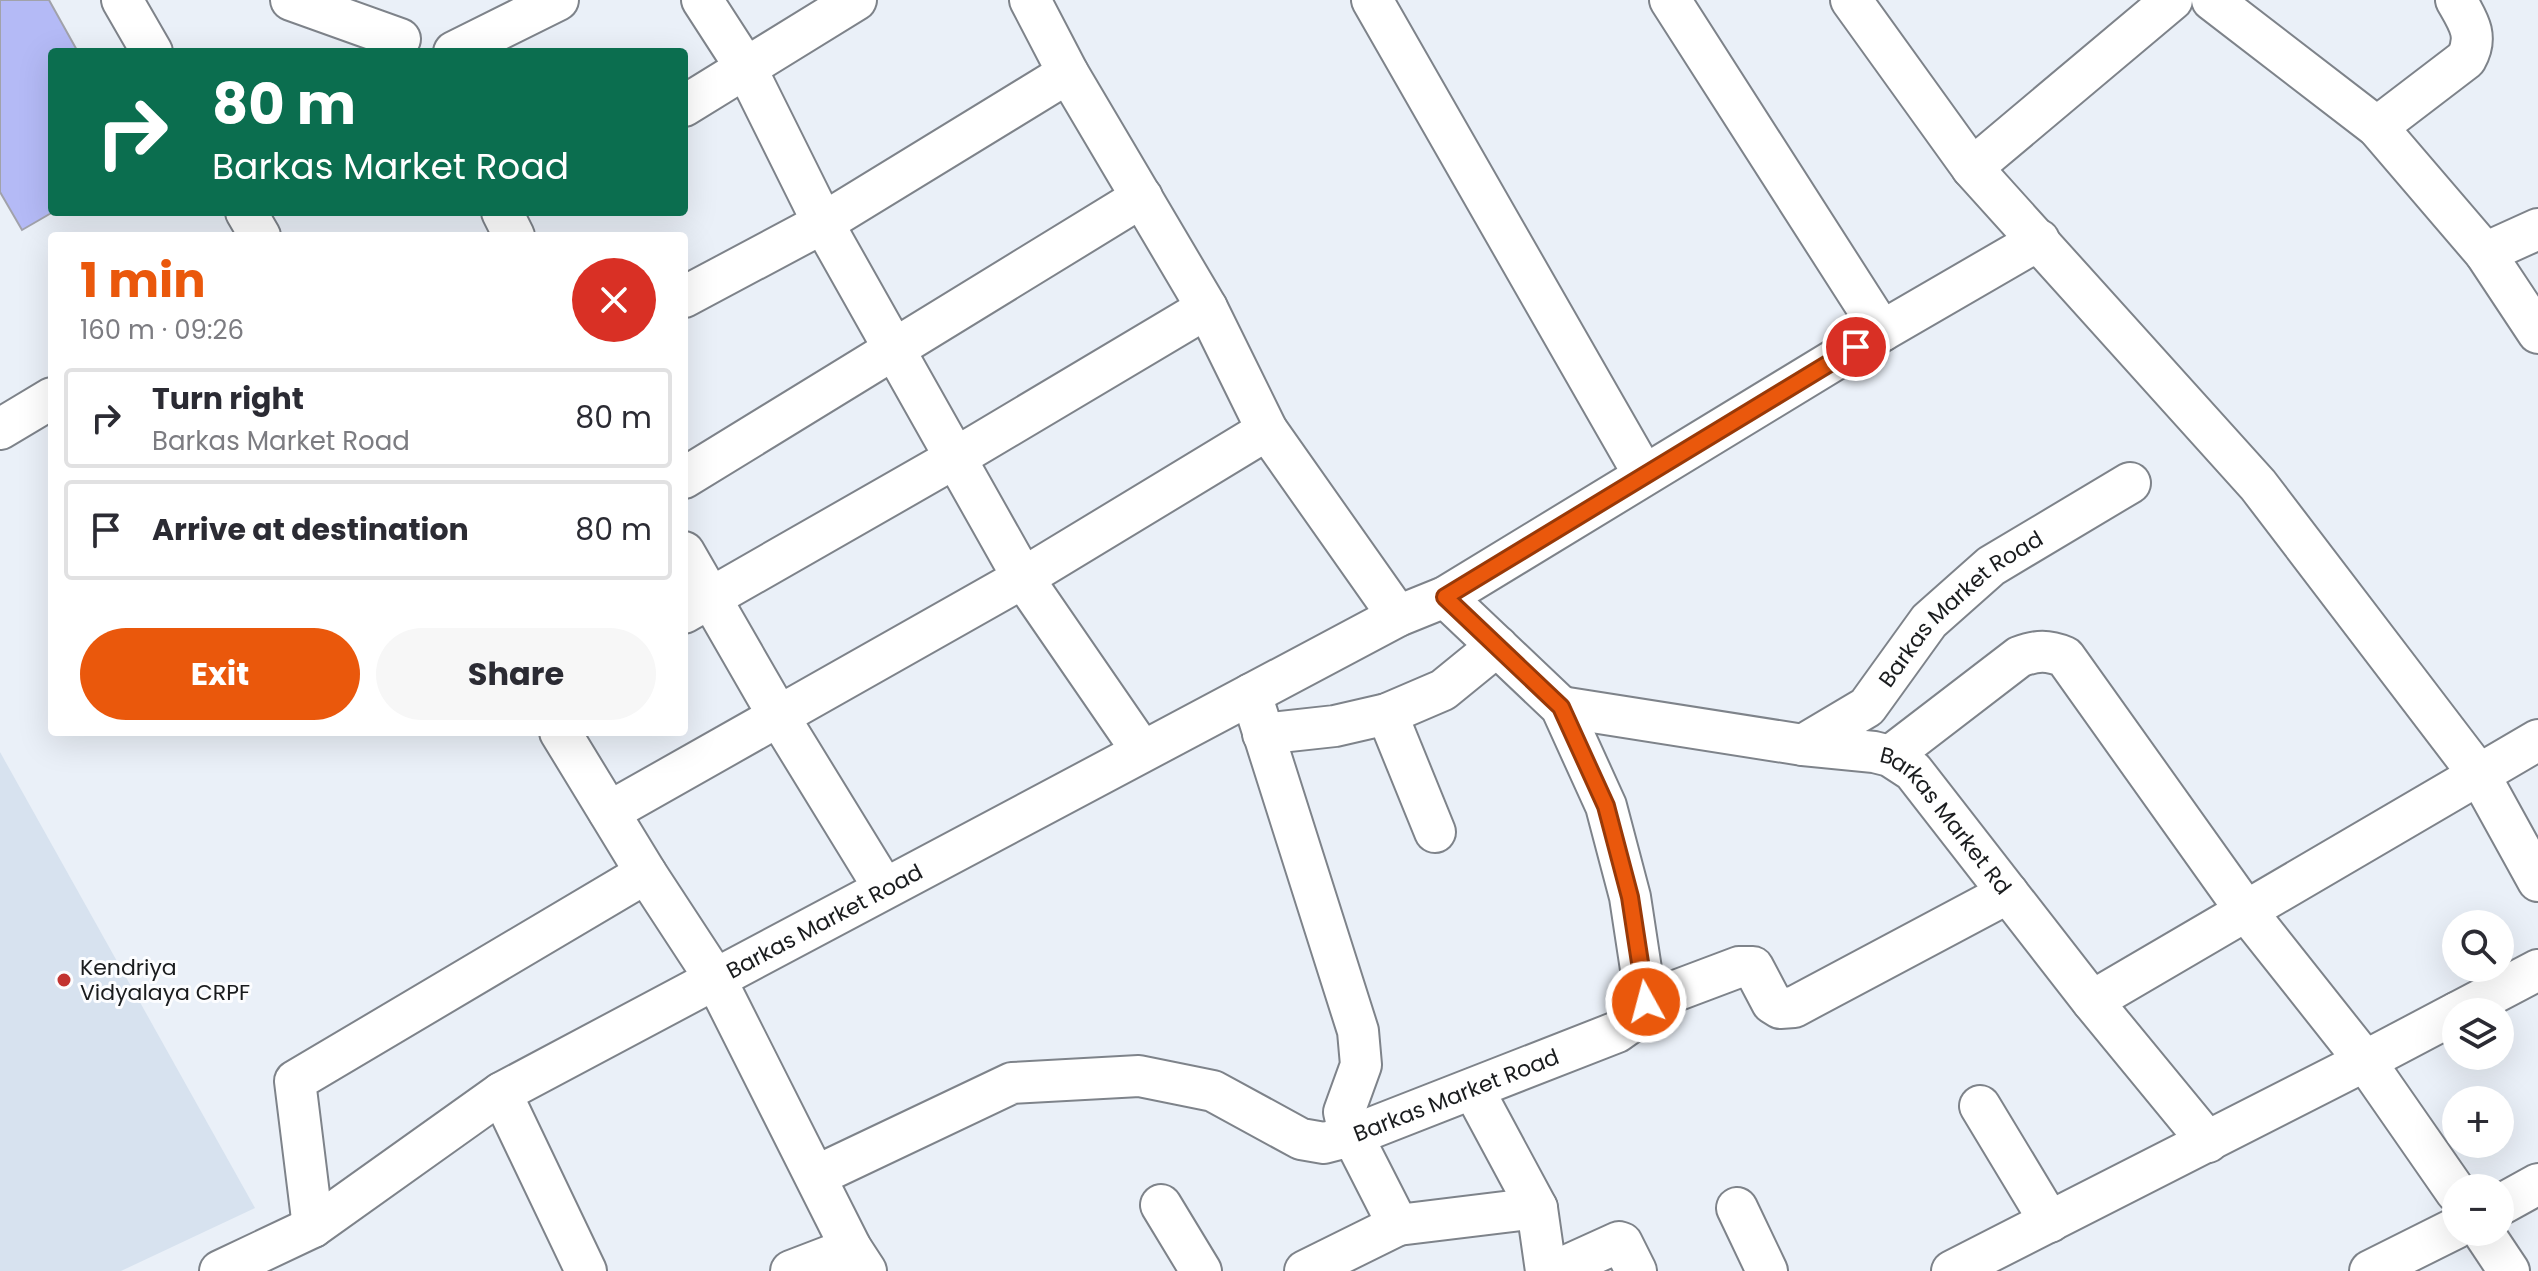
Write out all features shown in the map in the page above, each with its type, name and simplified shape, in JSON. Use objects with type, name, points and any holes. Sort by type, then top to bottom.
[{"type":"street","points":[[122,0],[150,48]]},
{"type":"street","points":[[291,0],[406,45]]},
{"type":"street","points":[[381,0],[406,45]]},
{"type":"street","points":[[462,48],[558,0]]},
{"type":"street","points":[[702,0],[746,68],[823,223],[1023,578],[1142,751]]},
{"type":"street","points":[[688,104],[856,0]]},
{"type":"street","points":[[1030,0],[1068,73],[1207,308],[1267,430],[1398,616]]},
{"type":"street","points":[[1372,0],[1644,475]]},
{"type":"street","points":[[1670,0],[1882,331]]},
{"type":"street","points":[[1851,0],[1972,168],[2258,485],[2480,776],[2538,881]]},
{"type":"street","points":[[1972,168],[2172,0]]},
{"type":"street","points":[[2212,0],[2377,127],[2485,253],[2538,333]]},
{"type":"street","points":[[2377,127],[2466,59],[2473,47],[2472,33],[2456,0]]},
{"type":"street","points":[[688,295],[823,223],[1068,73]]},
{"type":"street","points":[[688,476],[1142,197]]},
{"type":"street","points":[[2485,253],[2538,229]]},
{"type":"street","name":"Barkas Market Road","points":[[220,1271],[313,1227],[501,1093],[1398,616],[1445,597],[1882,331],[2039,240]]},
{"type":"street","points":[[697,605],[955,458],[1207,308]]},
{"type":"street","points":[[0,429],[48,400]]},
{"type":"street","points":[[609,812],[1023,578],[1267,430]]},
{"type":"street","name":"Barkas Market Road","points":[[1803,745],[1867,707],[1929,621],[1991,566],[2130,483]]},
{"type":"street","points":[[688,568],[697,605],[779,717],[884,888]]},
{"type":"street","points":[[1445,597],[1561,707],[1606,806],[1630,897],[1646,1002],[1739,967],[1753,967],[1772,1003],[1780,1008],[1794,1007],[2008,893]]},
{"type":"street","points":[[1263,734],[1335,726],[1387,714],[1443,690],[1497,646]]},
{"type":"street","points":[[1890,756],[2019,657],[2034,651],[2049,651],[2065,657],[2246,911],[2365,1061],[2443,1174]]},
{"type":"street","points":[[1251,694],[1358,1031],[1361,1065],[1344,1112],[1351,1136],[1398,1225]]},
{"type":"street","name":"Barkas Market Rd","points":[[1561,707],[1890,756],[1913,771],[2092,1001],[2208,1142]]},
{"type":"street","points":[[1387,714],[1435,832]]},
{"type":"street","points":[[562,736],[716,980],[858,1259],[791,1271]]},
{"type":"street","points":[[2092,1001],[2538,740]]},
{"type":"street","points":[[313,1227],[295,1081],[646,873]]},
{"type":"street","points":[[2485,998],[2538,970]]},
{"type":"street","name":"Barkas Market Road","points":[[816,1176],[1012,1083],[1139,1076],[1213,1091],[1301,1139],[1324,1143],[1351,1136],[1617,1032],[1634,1020],[1646,1002]]},
{"type":"street","points":[[1952,1271],[2442,1021]]},
{"type":"street","points":[[1473,1089],[1537,1208],[1546,1271]]},
{"type":"street","points":[[501,1093],[586,1271]]},
{"type":"street","points":[[1980,1106],[2050,1222]]},
{"type":"street","points":[[2514,1197],[2538,1184]]},
{"type":"street","points":[[1161,1205],[1201,1271]]},
{"type":"street","points":[[1305,1271],[1398,1225],[1537,1208]]},
{"type":"street","points":[[1737,1208],[1767,1271]]},
{"type":"street","points":[[2370,1271],[2442,1235]]},
{"type":"street","points":[[1555,1271],[1619,1242],[1636,1271]]},
{"type":"street","points":[[2492,1246],[2509,1271]]},
{"type":"shaded area","name":"Kendriya Vidyalaya CRPF","points":[[0,752],[255,1208],[121,1271],[0,1271]]},
{"type":"building","points":[[0,0],[49,0],[76,48],[48,48],[48,215],[22,230],[0,192]]},
{"type":"place","name":"Kendriya Vidyalaya CRPF","points":[[64,980]]},
{"type":"route","points":[[1646,1002],[1630,897],[1606,806],[1561,707],[1445,597],[1856,347]]}]
